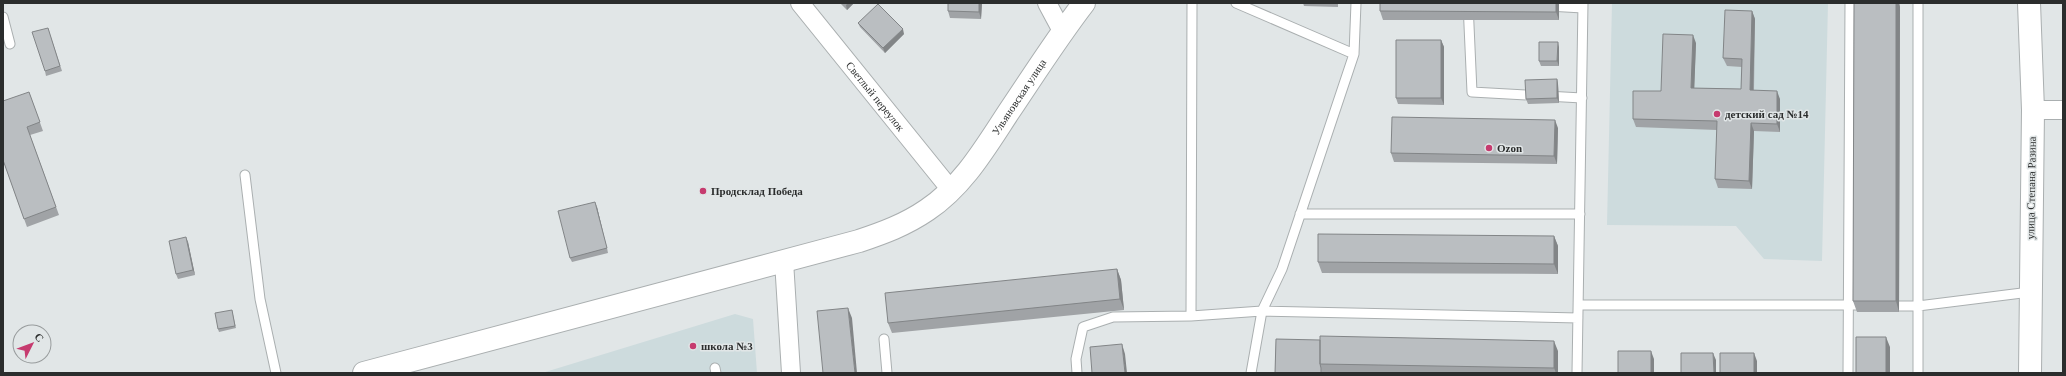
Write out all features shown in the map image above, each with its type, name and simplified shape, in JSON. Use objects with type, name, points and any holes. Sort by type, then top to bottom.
[{"type":"street","name":"Светлый переулок","points":[[800,3],[952,190]]},
{"type":"street","points":[[1047,3],[1062,31]]},
{"type":"street","name":"Ульяновская улица","points":[[364,373],[859,241],[900,227],[928,209],[952,190],[976,160],[1062,31],[1084,3]]},
{"type":"street","name":"улица Степана Разина","points":[[2029,3],[2033,110],[2030,373]]},
{"type":"street","points":[[2033,110],[2063,110]]},
{"type":"street","points":[[784,261],[791,373]]},
{"type":"lane","points":[[1191,316],[1192,3]]},
{"type":"lane","points":[[1236,3],[1354,54]]},
{"type":"lane","points":[[1251,373],[1262,311],[1282,270],[1354,54],[1356,3]]},
{"type":"lane","points":[[1468,3],[1472,92],[1582,98]]},
{"type":"lane","points":[[1848,373],[1847,305],[1850,3]]},
{"type":"lane","points":[[1918,3],[1918,373]]},
{"type":"lane","points":[[1536,6],[1583,6],[1577,373]]},
{"type":"lane","points":[[3,17],[10,44]]},
{"type":"lane","points":[[246,175],[260,299],[276,373]]},
{"type":"lane","points":[[1300,214],[1580,214]]},
{"type":"lane","points":[[1579,305],[1918,306],[2030,292]]},
{"type":"lane","points":[[1077,373],[1076,359],[1083,327],[1113,318],[1191,316],[1262,311],[1578,318]]},
{"type":"lane","points":[[884,339],[887,373]]},
{"type":"shaded area","name":"детский сад №14","points":[[1612,3],[1828,3],[1822,261],[1764,259],[1736,226],[1607,225]]},
{"type":"shaded area","name":"школа №3","points":[[735,314],[753,319],[757,373],[542,373]]},
{"type":"building","points":[[948,3],[979,3],[979,12],[948,11]]},
{"type":"building","points":[[1380,3],[1556,3],[1556,12],[1380,11]]},
{"type":"building","points":[[1854,3],[1896,3],[1896,301],[1853,301]]},
{"type":"building","points":[[878,4],[903,29],[883,48],[858,23]]},
{"type":"building","points":[[1725,10],[1752,11],[1750,90],[1777,91],[1777,124],[1751,123],[1749,181],[1715,179],[1717,121],[1633,119],[1633,91],[1661,91],[1663,34],[1693,35],[1691,88],[1741,89],[1742,59],[1723,58]]},
{"type":"building","points":[[48,28],[60,66],[45,71],[32,32]]},
{"type":"building","points":[[1396,40],[1441,40],[1441,98],[1396,98]]},
{"type":"building","points":[[1539,42],[1558,42],[1557,61],[1539,61]]},
{"type":"building","points":[[1557,79],[1557,98],[1526,99],[1525,80]]},
{"type":"building","points":[[29,92],[40,122],[27,127],[56,207],[24,219],[3,160],[3,101]]},
{"type":"building","points":[[1392,117],[1555,120],[1554,156],[1391,153]]},
{"type":"building","points":[[595,202],[607,248],[570,258],[558,211]]},
{"type":"building","points":[[1318,234],[1554,236],[1554,264],[1318,262]]},
{"type":"building","points":[[186,237],[193,270],[176,274],[169,241]]},
{"type":"building","points":[[1117,269],[1120,299],[888,323],[885,293]]},
{"type":"building","points":[[848,308],[855,373],[823,373],[817,311]]},
{"type":"building","points":[[232,310],[235,326],[218,329],[215,313]]},
{"type":"building","points":[[1320,336],[1554,341],[1554,368],[1320,364]]},
{"type":"building","points":[[1856,337],[1886,337],[1886,373],[1856,373]]},
{"type":"building","points":[[1276,339],[1320,340],[1321,373],[1275,373]]},
{"type":"building","points":[[1122,344],[1125,373],[1092,373],[1090,347]]},
{"type":"building","points":[[1618,351],[1651,351],[1651,373],[1618,373]]},
{"type":"building","points":[[1681,353],[1713,353],[1714,373],[1681,373]]},
{"type":"building","points":[[1720,353],[1754,353],[1754,373],[1720,373]]},
{"type":"place","name":"детский сад №14","points":[[1717,114]]},
{"type":"place","name":"Ozon","points":[[1489,148]]},
{"type":"place","name":"Продсклад Победа","points":[[703,191]]},
{"type":"place","name":"школа №3","points":[[693,346]]}]
